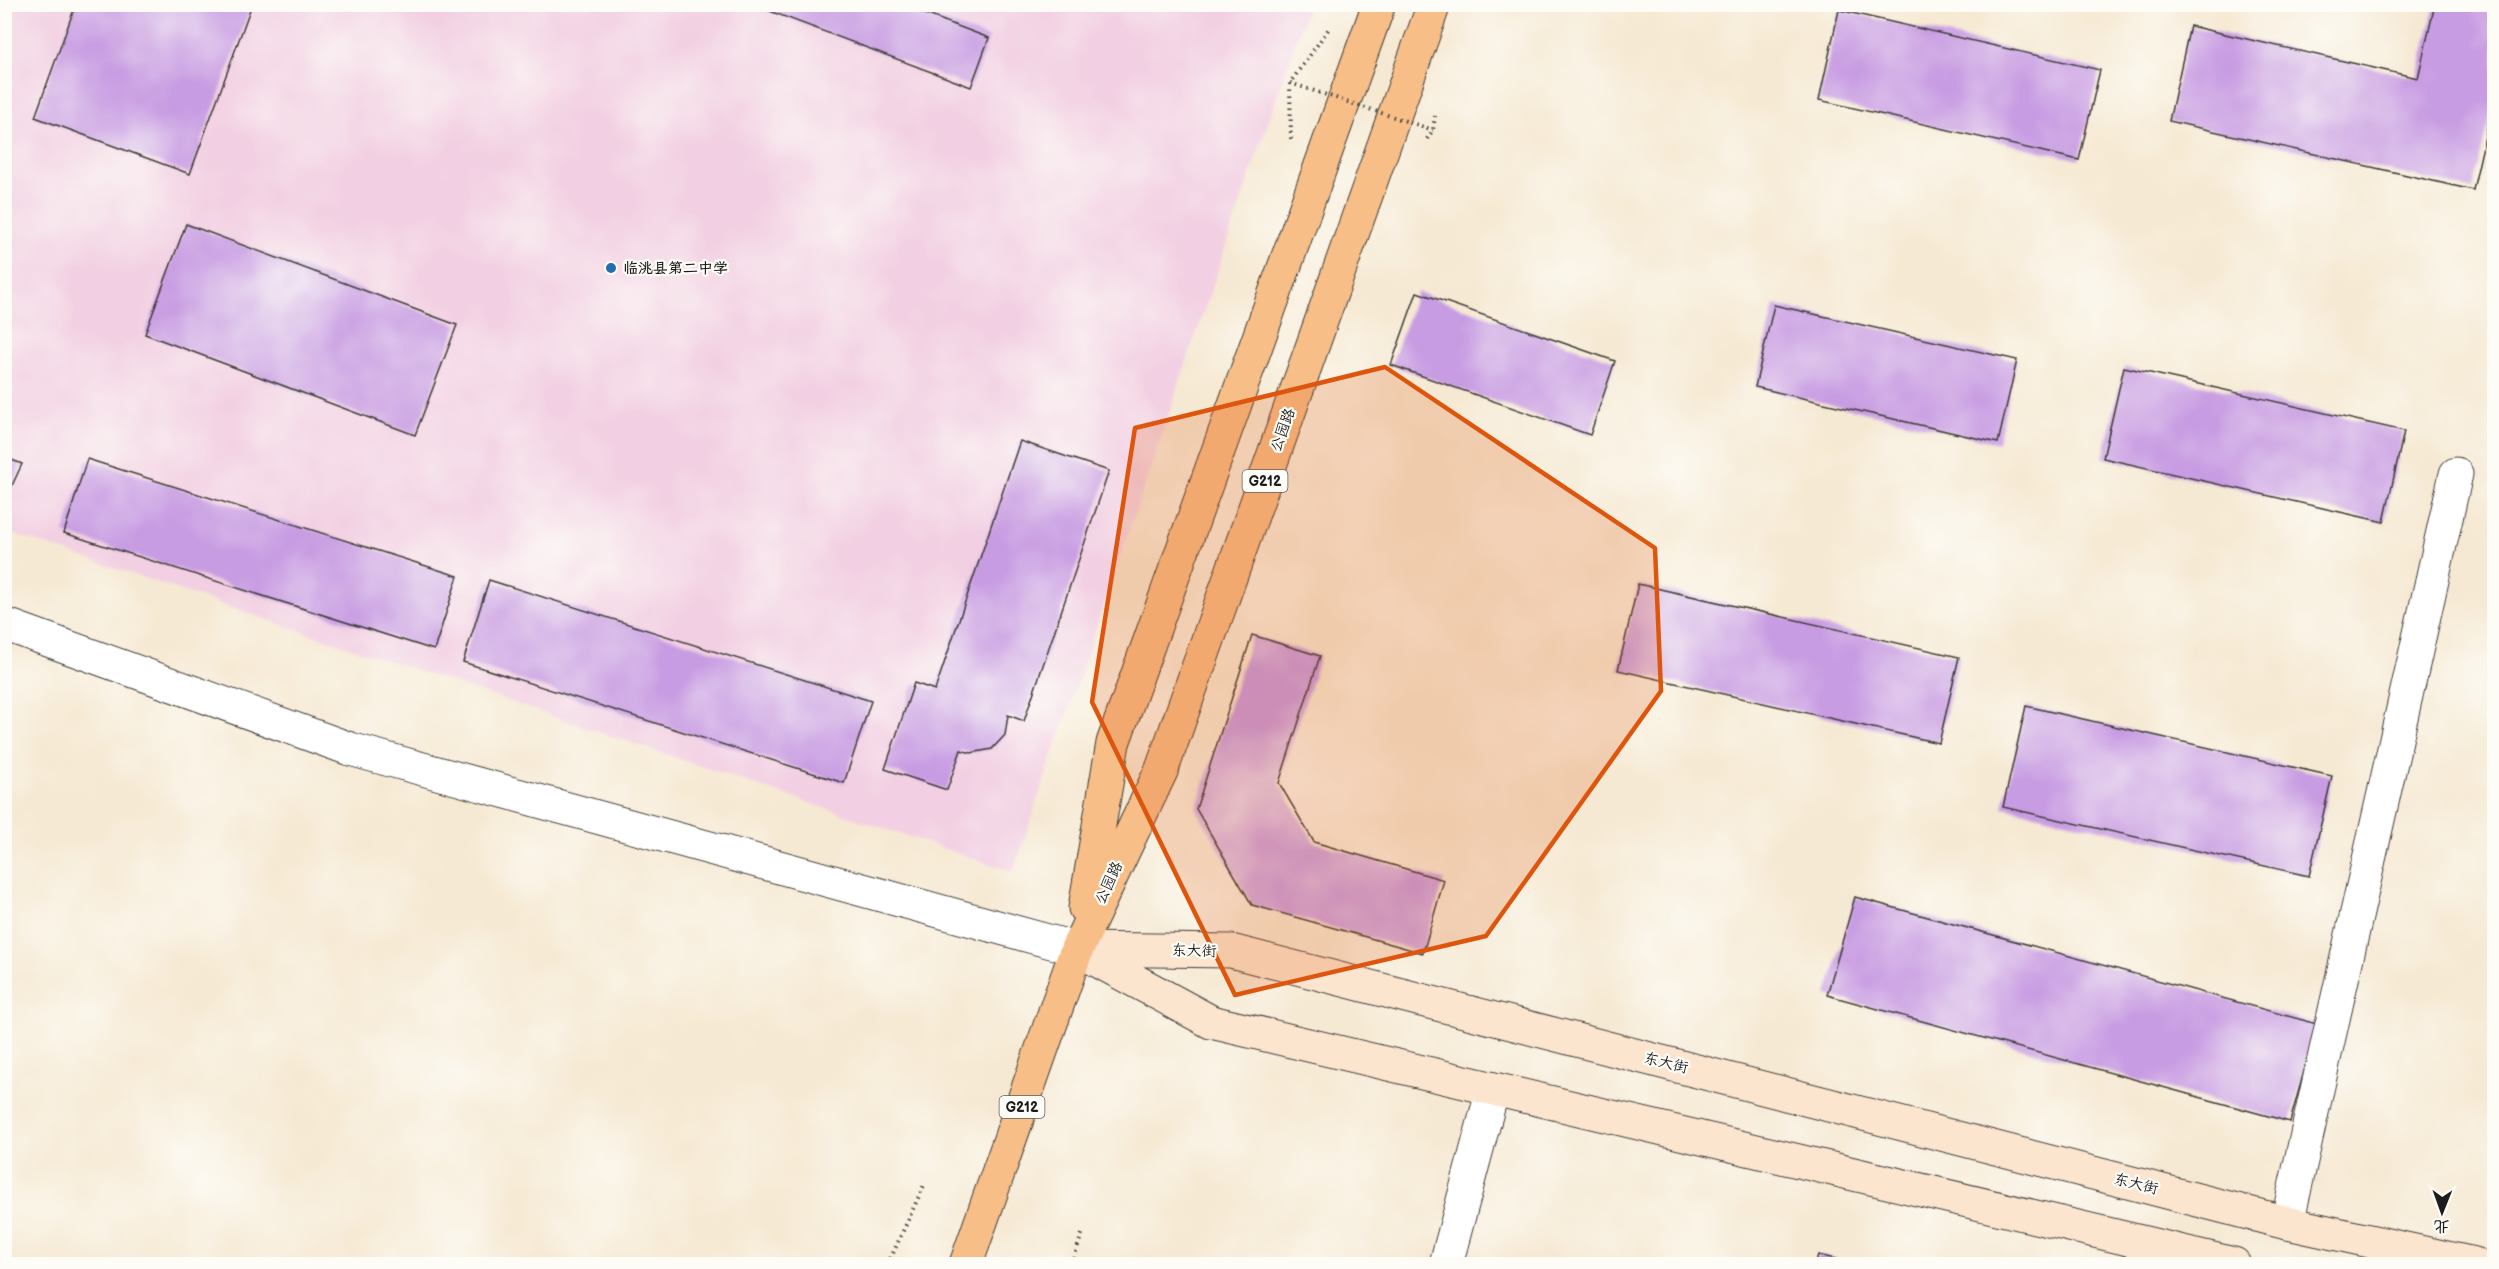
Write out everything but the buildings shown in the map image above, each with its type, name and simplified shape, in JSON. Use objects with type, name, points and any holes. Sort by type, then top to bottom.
[{"type":"highway","name":"公园路","points":[[1077,949],[1113,743],[1379,4]]},
{"type":"highway","name":"公园路","points":[[966,1264],[1077,949],[1162,769],[1434,4]]},
{"type":"main road","points":[[1077,949],[1211,1022],[2234,1264]]},
{"type":"main road","name":"东大街","points":[[1077,949],[1231,951],[2287,1223],[2475,1264]]},
{"type":"street","points":[[2287,1223],[2456,474]]},
{"type":"street","points":[[4,624],[350,749],[1077,949]]},
{"type":"street","points":[[1446,1264],[1493,1089]]},
{"type":"path","points":[[1290,83],[1433,130]]},
{"type":"path","points":[[888,1264],[925,1183]]},
{"type":"path","points":[[1072,1264],[1083,1231]]},
{"type":"highlighted area","points":[[1385,367],[1655,548],[1661,691],[1486,936],[1235,995],[1092,702],[1135,428]]},
{"type":"shaded area","name":"临洮县第二中学","points":[[5,5],[1308,5],[1013,872],[5,531]]},
{"type":"place","name":"临洮县第二中学","points":[[611,268]]}]
